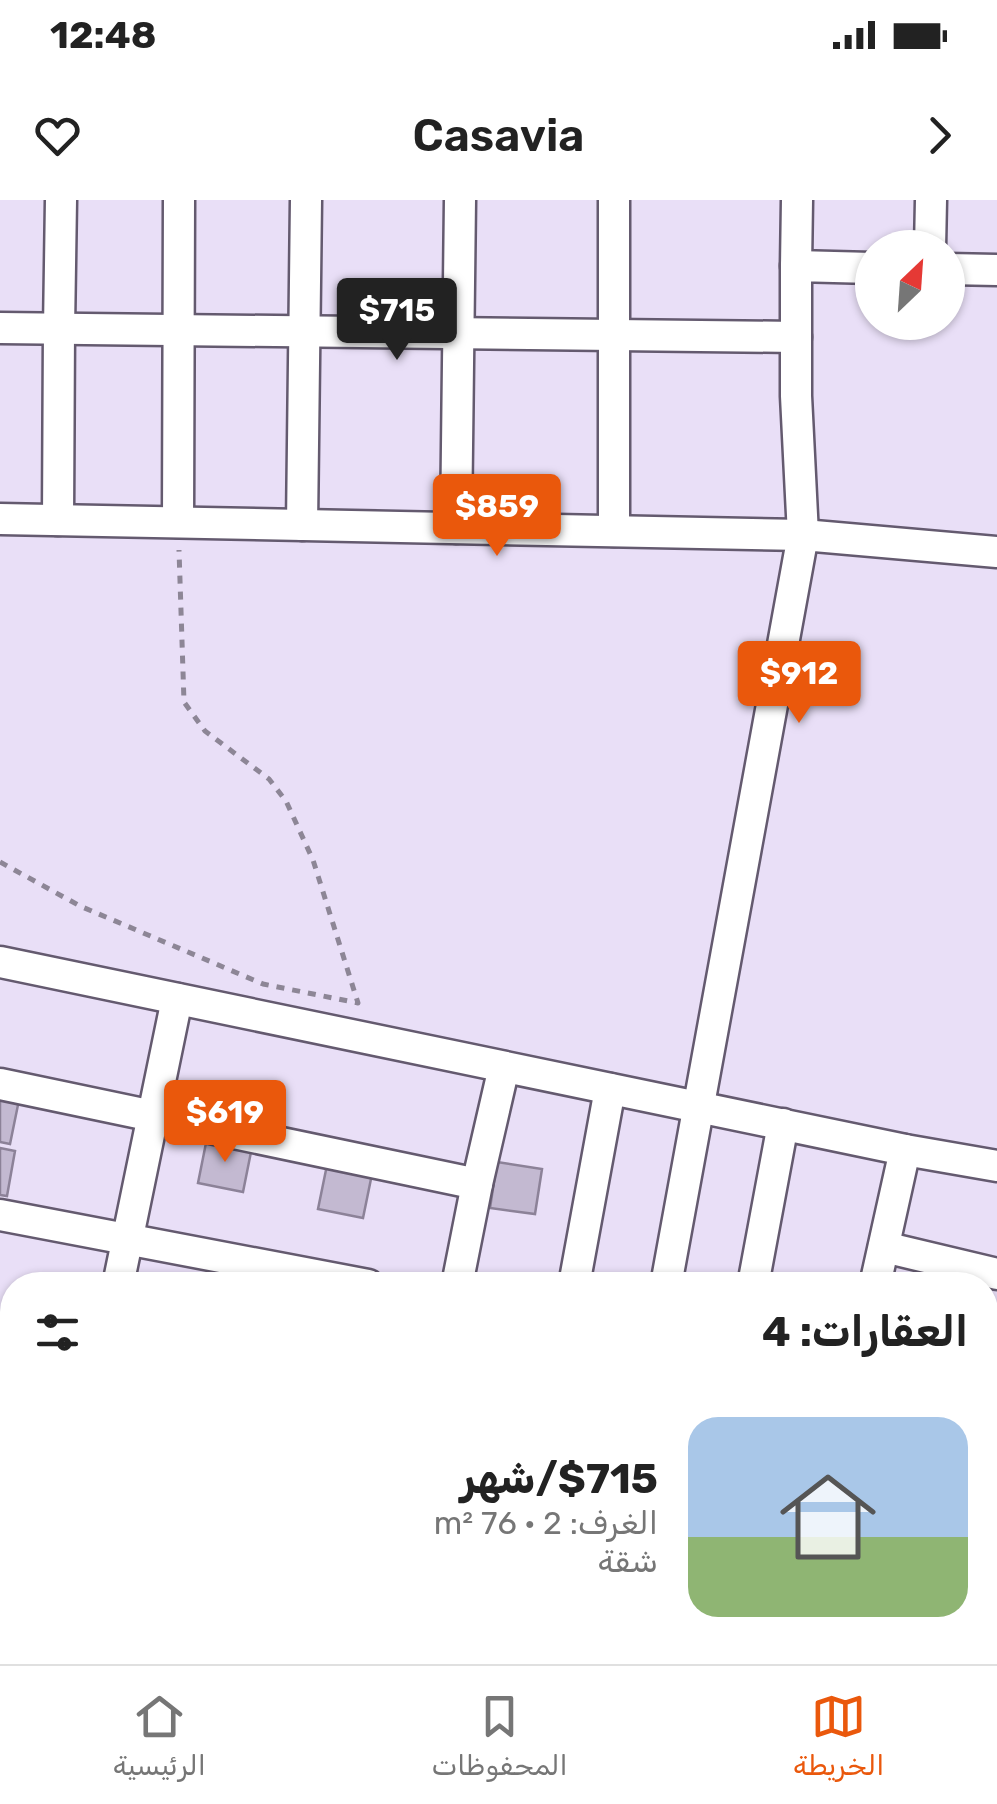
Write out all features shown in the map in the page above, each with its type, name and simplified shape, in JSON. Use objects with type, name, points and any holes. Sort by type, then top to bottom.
[{"type":"street","points":[[58,520],[62,200]]},
{"type":"street","points":[[178,522],[179,200]]},
{"type":"street","points":[[302,525],[306,200]]},
{"type":"street","points":[[456,528],[460,200]]},
{"type":"street","points":[[614,200],[614,531]]},
{"type":"street","points":[[668,1272],[803,535],[796,396],[797,200]]},
{"type":"street","points":[[930,230],[931,200]]},
{"type":"street","points":[[796,266],[855,268]]},
{"type":"street","points":[[965,270],[997,270]]},
{"type":"street","points":[[0,328],[796,337]]},
{"type":"street","points":[[0,518],[803,535],[997,552]]},
{"type":"street","points":[[0,962],[997,1166]]},
{"type":"street","points":[[121,1272],[178,999]]},
{"type":"street","points":[[460,1272],[504,1067]]},
{"type":"street","points":[[0,1084],[478,1184]]},
{"type":"street","points":[[576,1272],[610,1088]]},
{"type":"street","points":[[755,1272],[782,1124]]},
{"type":"street","points":[[878,1272],[905,1150]]},
{"type":"street","points":[[0,1214],[300,1272]]},
{"type":"street","points":[[884,1247],[989,1272]]},
{"type":"path","points":[[0,862],[94,912],[262,984],[358,1002],[313,860],[286,802],[269,778],[205,731],[184,702],[178,522]]},
{"type":"building","points":[[0,1096],[19,1100],[10,1144],[0,1142]]},
{"type":"building","points":[[207,1138],[252,1147],[243,1192],[198,1183]]},
{"type":"building","points":[[0,1148],[15,1151],[7,1196],[0,1195]]},
{"type":"building","points":[[497,1162],[542,1169],[535,1214],[490,1208]]},
{"type":"building","points":[[327,1165],[372,1174],[363,1218],[318,1209]]}]
